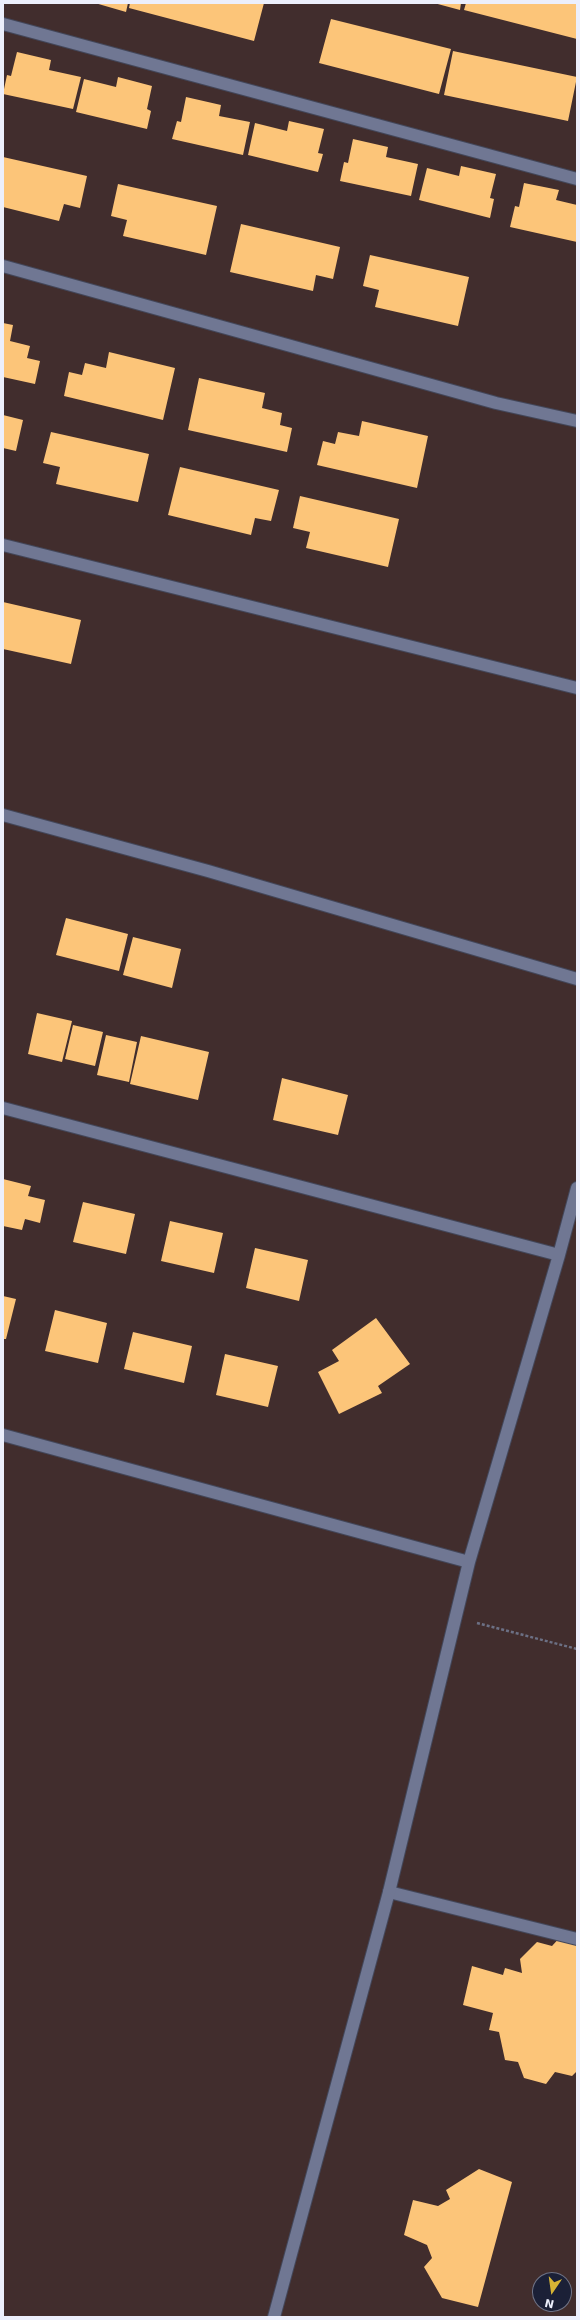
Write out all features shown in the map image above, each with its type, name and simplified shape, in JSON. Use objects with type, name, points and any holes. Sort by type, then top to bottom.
[{"type":"street","points":[[3,24],[577,179]]},
{"type":"street","points":[[3,266],[496,403],[577,421]]},
{"type":"street","points":[[3,545],[577,688]]},
{"type":"street","points":[[3,815],[208,871],[577,979]]},
{"type":"street","points":[[3,1108],[559,1255]]},
{"type":"street","points":[[274,2317],[389,1892],[469,1562],[559,1255],[577,1188]]},
{"type":"street","points":[[3,1435],[469,1562]]},
{"type":"street","points":[[389,1892],[577,1939]]},
{"type":"path","points":[[455,1617],[577,1649]]},
{"type":"shaded area","points":[[3,3],[577,3],[577,2317],[3,2317]]},
{"type":"building","points":[[95,3],[128,3],[126,12]]},
{"type":"building","points":[[130,3],[264,3],[254,41],[129,8]]},
{"type":"building","points":[[434,3],[461,3],[460,10]]},
{"type":"building","points":[[466,3],[577,3],[577,39],[464,10]]},
{"type":"building","points":[[331,19],[451,49],[439,94],[319,63]]},
{"type":"building","points":[[453,51],[577,77],[568,121],[444,95]]},
{"type":"building","points":[[17,52],[51,60],[49,70],[81,77],[73,109],[3,94],[7,75],[11,76]]},
{"type":"building","points":[[118,77],[152,86],[147,109],[151,111],[147,129],[76,112],[84,79],[116,87]]},
{"type":"building","points":[[186,97],[221,105],[219,116],[250,122],[243,155],[172,139],[177,121],[181,122]]},
{"type":"building","points":[[289,121],[324,129],[318,153],[323,154],[318,172],[248,155],[255,123],[287,131]]},
{"type":"building","points":[[353,139],[388,147],[386,157],[418,164],[411,196],[340,181],[344,162],[348,163]]},
{"type":"building","points":[[3,157],[87,176],[80,208],[64,204],[59,221],[3,207]]},
{"type":"building","points":[[461,166],[496,174],[490,198],[494,199],[490,218],[419,200],[427,168],[459,176]]},
{"type":"building","points":[[524,183],[559,190],[556,200],[577,205],[577,242],[510,227],[515,206],[519,207]]},
{"type":"building","points":[[118,184],[217,206],[206,255],[123,236],[127,220],[111,216]]},
{"type":"building","points":[[241,224],[340,247],[333,279],[316,275],[313,291],[230,272]]},
{"type":"building","points":[[370,255],[469,277],[458,326],[375,307],[379,290],[363,286]]},
{"type":"building","points":[[3,323],[13,325],[10,341],[30,346],[27,358],[40,361],[35,384],[3,377]]},
{"type":"building","points":[[109,352],[175,368],[163,420],[64,396],[69,372],[82,375],[85,363],[106,368]]},
{"type":"building","points":[[199,378],[265,393],[262,408],[282,413],[280,425],[292,428],[287,452],[188,430]]},
{"type":"building","points":[[3,415],[23,420],[16,451],[3,448]]},
{"type":"building","points":[[362,421],[428,436],[417,488],[317,465],[323,441],[335,444],[338,432],[359,436]]},
{"type":"building","points":[[51,432],[149,454],[138,502],[56,484],[60,467],[43,463]]},
{"type":"building","points":[[180,467],[279,490],[271,521],[255,518],[251,535],[168,515]]},
{"type":"building","points":[[300,496],[399,519],[388,567],[306,548],[310,532],[293,528]]},
{"type":"building","points":[[3,602],[81,620],[71,664],[3,649]]},
{"type":"building","points":[[66,918],[128,934],[119,971],[56,955]]},
{"type":"building","points":[[133,937],[181,949],[172,988],[123,975]]},
{"type":"building","points":[[37,1013],[72,1021],[62,1062],[28,1054]]},
{"type":"building","points":[[73,1025],[103,1032],[95,1066],[65,1059]]},
{"type":"building","points":[[106,1035],[137,1042],[129,1082],[97,1075]]},
{"type":"building","points":[[141,1036],[209,1052],[198,1100],[130,1084]]},
{"type":"building","points":[[282,1078],[348,1095],[338,1135],[273,1120]]},
{"type":"building","points":[[3,1179],[31,1186],[28,1196],[45,1200],[40,1223],[25,1219],[22,1230],[3,1226]]},
{"type":"building","points":[[83,1202],[135,1214],[126,1254],[73,1242]]},
{"type":"building","points":[[170,1221],[223,1233],[214,1273],[161,1261]]},
{"type":"building","points":[[255,1248],[308,1260],[299,1301],[246,1288]]},
{"type":"building","points":[[3,1296],[16,1299],[6,1339],[3,1339]]},
{"type":"building","points":[[55,1310],[107,1323],[98,1363],[45,1351]]},
{"type":"building","points":[[376,1318],[410,1364],[378,1386],[382,1393],[339,1414],[318,1372],[339,1361],[332,1350]]},
{"type":"building","points":[[133,1332],[192,1346],[184,1383],[124,1369]]},
{"type":"building","points":[[225,1354],[278,1366],[268,1407],[216,1395]]},
{"type":"building","points":[[563,1934],[577,1938],[577,2071],[572,2076],[555,2072],[546,2084],[524,2078],[518,2062],[505,2060],[499,2032],[489,2030],[493,2013],[463,2005],[472,1966],[503,1975],[505,1968],[522,1973],[520,1959],[537,1942],[552,1946]]},
{"type":"building","points":[[479,2169],[512,2182],[478,2307],[442,2298],[424,2267],[432,2258],[427,2245],[404,2235],[413,2200],[438,2206],[450,2199],[446,2190]]}]
